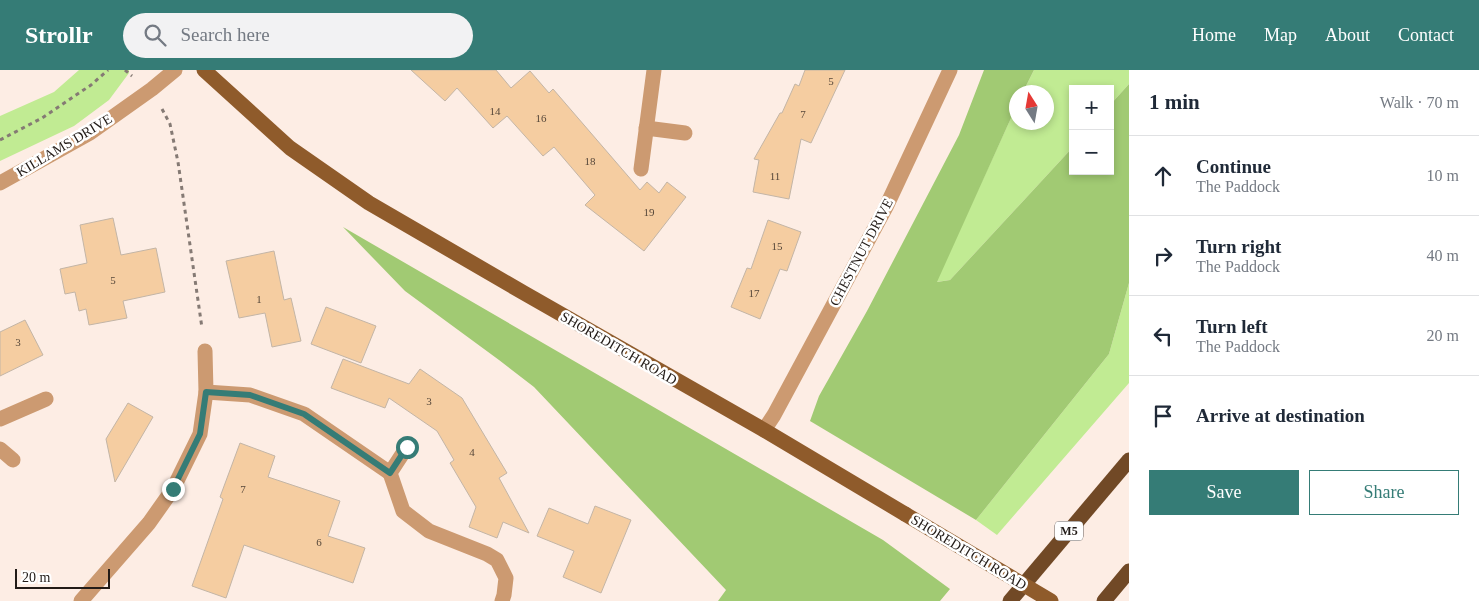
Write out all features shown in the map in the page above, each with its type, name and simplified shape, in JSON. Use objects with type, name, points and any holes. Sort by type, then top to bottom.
[{"type":"highway","name":"M5","points":[[1010,601],[1129,460]]},
{"type":"highway","points":[[1104,601],[1129,571]]},
{"type":"main road","name":"SHOREDITCH ROAD","points":[[204,70],[290,148],[369,203],[524,294],[764,430],[1051,601]]},
{"type":"street","name":"KILLAMS DRIVE","points":[[0,183],[90,134],[175,70]]},
{"type":"street","points":[[641,169],[654,70]]},
{"type":"street","name":"CHESTNUT DRIVE","points":[[764,430],[774,415],[886,207],[950,70]]},
{"type":"street","points":[[646,128],[685,133]]},
{"type":"street","points":[[81,601],[148,523],[173,489],[200,434],[206,392],[205,351]]},
{"type":"street","points":[[206,392],[250,395],[304,414],[390,473],[403,511],[429,531],[497,560],[506,578],[502,601]]},
{"type":"street","points":[[0,419],[46,399]]},
{"type":"street","points":[[390,473],[407,447]]},
{"type":"street","points":[[0,449],[12,460]]},
{"type":"path","points":[[0,140],[42,118],[91,86],[108,70]]},
{"type":"path","points":[[152,89],[170,124],[178,162],[205,351]]},
{"type":"green space","points":[[79,70],[129,70],[129,73],[109,100],[74,126],[0,161],[0,116],[54,92]]},
{"type":"green space","points":[[984,70],[1034,70],[1026,85],[1009,85],[1009,123],[937,282],[950,280],[1069,151],[1069,175],[1114,175],[1114,101],[1129,84],[1129,283],[1109,354],[976,520],[810,421],[819,396],[867,311],[959,135]]},
{"type":"green space","points":[[1034,70],[1129,70],[1129,84],[1114,101],[1114,85],[1069,85],[1069,151],[950,280],[936,282],[1009,122],[1009,130],[1054,130],[1054,85],[1026,85]]},
{"type":"green space","points":[[343,227],[883,540],[950,589],[940,601],[718,601],[726,590],[534,387],[405,291]]},
{"type":"green space","points":[[1129,283],[1129,383],[997,535],[976,520],[1109,354]]},
{"type":"building","points":[[411,70],[496,70],[511,88],[530,71],[549,93],[553,89],[640,190],[647,182],[659,193],[667,182],[686,197],[644,251],[585,205],[595,195],[554,147],[543,156],[507,116],[493,128],[457,88],[445,101]]},
{"type":"building","points":[[805,70],[845,70],[811,143],[801,139],[789,199],[753,192],[759,160],[754,159],[780,113],[782,113],[795,84],[799,86]]},
{"type":"building","points":[[113,218],[121,255],[156,248],[165,292],[123,301],[127,318],[89,325],[86,309],[79,311],[75,292],[65,294],[60,269],[87,263],[80,225]]},
{"type":"building","points":[[768,220],[801,232],[787,271],[780,269],[760,319],[731,307],[747,268],[751,269]]},
{"type":"building","points":[[274,251],[284,300],[291,298],[301,341],[272,347],[265,313],[239,318],[226,261]]},
{"type":"building","points":[[326,307],[376,326],[361,363],[311,344]]},
{"type":"building","points":[[25,320],[43,355],[0,376],[0,332]]},
{"type":"building","points":[[343,359],[409,384],[420,369],[462,398],[507,473],[499,478],[529,533],[503,522],[497,538],[469,527],[476,507],[450,463],[454,460],[437,431],[389,398],[385,408],[331,388]]},
{"type":"building","points":[[128,403],[153,417],[115,482],[106,439]]},
{"type":"building","points":[[240,443],[275,456],[268,477],[340,501],[328,536],[365,548],[353,583],[244,545],[226,598],[192,586],[223,499],[220,497]]},
{"type":"building","points":[[595,506],[631,520],[601,593],[563,577],[574,551],[537,536],[549,508],[588,524]]},
{"type":"route","points":[[173,489],[200,434],[206,392],[250,395],[304,414],[390,473],[407,447]]}]
